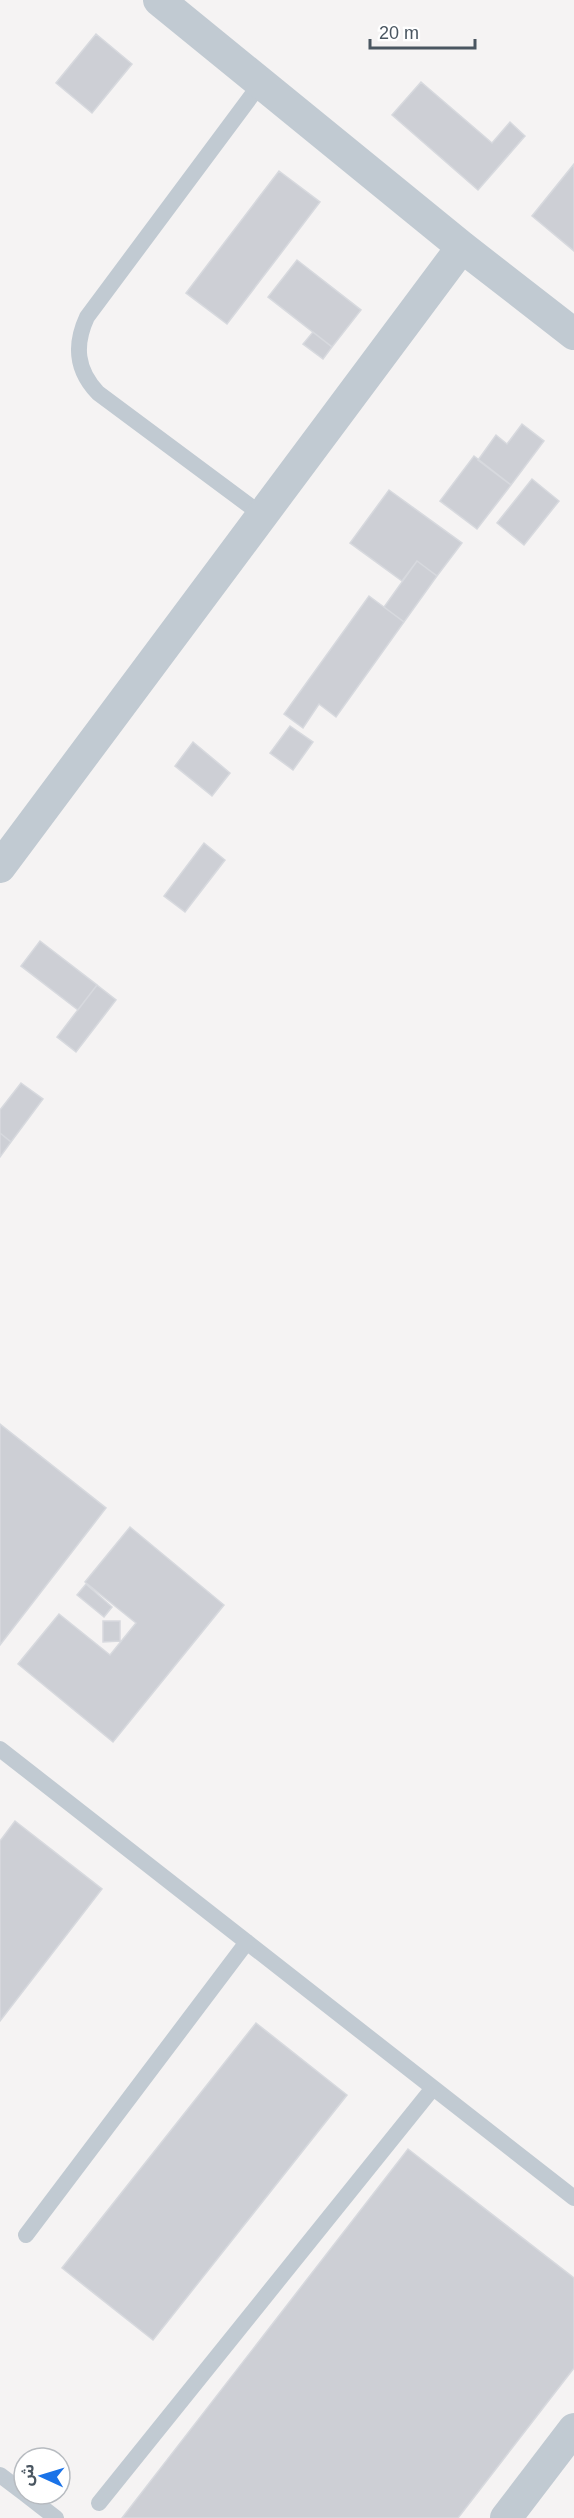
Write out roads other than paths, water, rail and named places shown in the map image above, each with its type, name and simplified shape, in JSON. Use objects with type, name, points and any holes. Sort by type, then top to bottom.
[{"type":"street","points":[[159,0],[462,247],[574,334]]},
{"type":"street","points":[[0,867],[462,247]]},
{"type":"street","points":[[506,2518],[574,2429]]},
{"type":"lane","points":[[261,83],[87,317],[80,331],[78,345],[79,361],[83,373],[98,393],[262,515]]},
{"type":"lane","points":[[0,1749],[574,2198]]},
{"type":"lane","points":[[26,2235],[247,1942]]},
{"type":"lane","points":[[99,2503],[433,2088]]},
{"type":"lane","points":[[0,2475],[12,2484]]},
{"type":"lane","points":[[40,2506],[56,2518]]}]
